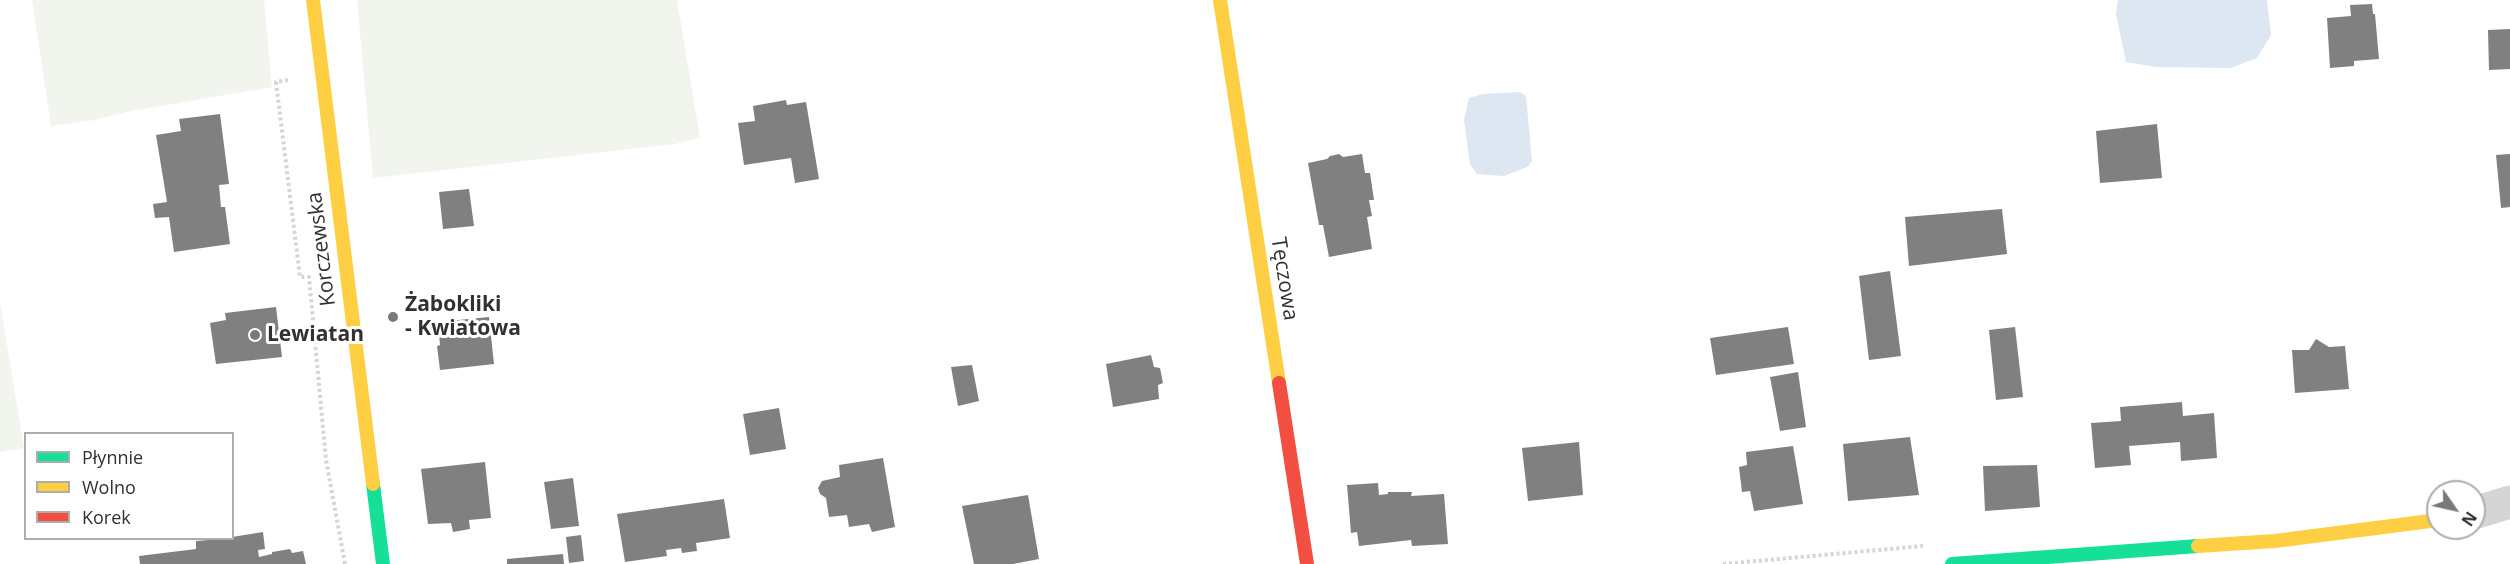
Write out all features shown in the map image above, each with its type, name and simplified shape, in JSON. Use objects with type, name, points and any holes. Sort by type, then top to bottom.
[{"type":"street","name":"Korczewska","points":[[314,0],[383,564]]},
{"type":"street","name":"Tęczowa","points":[[1220,0],[1307,564]]},
{"type":"street","points":[[2486,509],[2510,502]]},
{"type":"street","points":[[1952,564],[2275,541],[2426,522]]},
{"type":"path","points":[[292,79],[276,82],[300,277],[309,276],[326,460],[345,564]]},
{"type":"shaded area","points":[[32,0],[264,0],[272,87],[51,126]]},
{"type":"shaded area","points":[[357,0],[677,0],[700,138],[675,144],[373,178]]},
{"type":"shaded area","points":[[2118,0],[2267,0],[2271,35],[2257,58],[2230,68],[2156,67],[2126,62],[2116,14]]},
{"type":"shaded area","points":[[1520,92],[1526,96],[1532,161],[1527,167],[1504,176],[1477,174],[1470,164],[1464,120],[1469,98],[1483,94]]},
{"type":"shaded area","points":[[0,302],[24,448],[0,452]]},
{"type":"building","points":[[2372,4],[2379,59],[2354,61],[2354,66],[2330,68],[2327,18],[2351,16],[2350,5]]},
{"type":"building","points":[[2510,29],[2510,69],[2489,70],[2488,30]]},
{"type":"building","points":[[786,100],[787,105],[806,102],[819,179],[795,183],[791,158],[744,165],[738,123],[755,121],[753,106]]},
{"type":"building","points":[[220,114],[229,184],[219,185],[221,207],[225,207],[230,244],[174,252],[169,217],[155,218],[153,204],[167,202],[156,135],[181,131],[179,119]]},
{"type":"building","points":[[2157,124],[2162,178],[2100,183],[2096,131]]},
{"type":"building","points":[[1339,154],[1343,157],[1362,154],[1365,173],[1370,173],[1374,200],[1369,200],[1372,216],[1367,217],[1372,249],[1329,257],[1323,225],[1319,225],[1308,163]]},
{"type":"building","points":[[2510,154],[2510,207],[2501,208],[2496,155]]},
{"type":"building","points":[[469,189],[474,226],[443,229],[439,192]]},
{"type":"building","points":[[2002,209],[2007,254],[1909,266],[1905,217]]},
{"type":"building","points":[[1890,271],[1901,356],[1869,360],[1859,276]]},
{"type":"building","points":[[276,307],[282,357],[216,364],[210,323],[226,320],[225,313]]},
{"type":"building","points":[[489,317],[494,364],[440,370],[437,346],[440,345],[438,322]]},
{"type":"building","points":[[1788,327],[1794,364],[1716,375],[1710,338]]},
{"type":"building","points":[[2015,327],[2023,397],[1996,400],[1989,330]]},
{"type":"building","points":[[2316,339],[2329,347],[2345,346],[2349,389],[2295,393],[2292,350],[2309,350]]},
{"type":"building","points":[[1151,355],[1154,367],[1160,368],[1163,383],[1158,385],[1159,399],[1113,407],[1106,364]]},
{"type":"building","points":[[972,365],[979,401],[958,406],[951,367]]},
{"type":"building","points":[[1798,372],[1806,427],[1780,431],[1770,377]]},
{"type":"building","points":[[2182,402],[2183,416],[2214,413],[2217,458],[2181,461],[2180,442],[2129,446],[2131,465],[2095,468],[2091,423],[2121,421],[2120,407]]},
{"type":"building","points":[[779,408],[786,449],[750,455],[743,414]]},
{"type":"building","points":[[1910,437],[1919,495],[1848,501],[1843,444]]},
{"type":"building","points":[[1579,442],[1583,495],[1528,501],[1522,448]]},
{"type":"building","points":[[1793,446],[1803,504],[1754,511],[1750,491],[1742,492],[1739,467],[1747,465],[1746,452]]},
{"type":"building","points":[[883,458],[895,527],[872,532],[869,524],[849,527],[847,515],[829,517],[826,498],[820,494],[818,488],[822,481],[840,477],[839,465]]},
{"type":"building","points":[[485,462],[491,518],[469,520],[470,529],[453,532],[451,523],[428,524],[421,469]]},
{"type":"building","points":[[2037,465],[2040,507],[1985,511],[1983,466]]},
{"type":"building","points":[[573,478],[579,526],[551,529],[544,482]]},
{"type":"building","points":[[1378,483],[1379,495],[1388,494],[1388,492],[1412,492],[1411,496],[1444,494],[1448,544],[1412,546],[1411,540],[1359,546],[1357,532],[1351,533],[1347,485]]},
{"type":"building","points":[[1028,495],[1039,559],[1013,564],[974,564],[962,506]]},
{"type":"building","points":[[724,499],[730,538],[696,543],[697,551],[682,553],[681,548],[666,550],[667,556],[625,562],[617,514]]},
{"type":"building","points":[[263,532],[265,549],[258,550],[259,557],[290,549],[292,553],[303,551],[306,564],[140,564],[139,556],[196,549],[196,541],[234,540],[234,537]]},
{"type":"building","points":[[581,535],[584,561],[569,563],[566,537]]},
{"type":"building","points":[[563,554],[564,564],[507,564],[507,559]]},
{"type":"traffic: fast","points":[[373,484],[383,564]]},
{"type":"traffic: fast","points":[[1952,564],[2198,546]]},
{"type":"traffic: slow","points":[[313,0],[373,484]]},
{"type":"traffic: slow","points":[[1220,0],[1279,383]]},
{"type":"traffic: slow","points":[[2198,546],[2275,541],[2426,522]]},
{"type":"traffic: jam","points":[[1279,383],[1307,564]]},
{"type":"place","name":"Żabokliki - Kwiatowa","points":[[393,317]]},
{"type":"place","name":"Lewiatan","points":[[255,335]]}]
